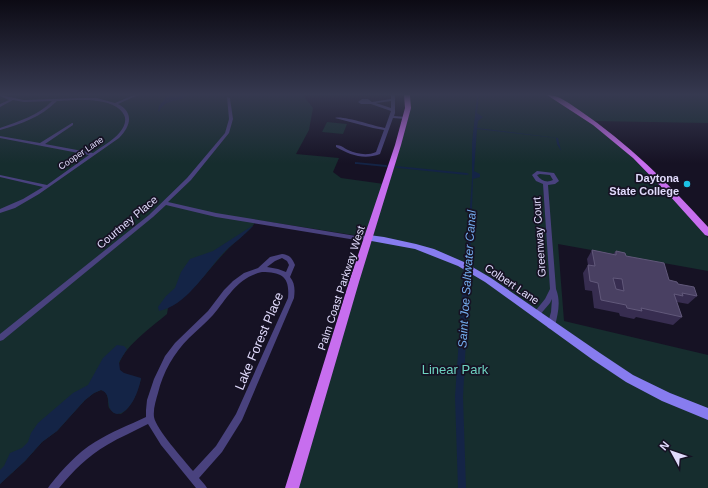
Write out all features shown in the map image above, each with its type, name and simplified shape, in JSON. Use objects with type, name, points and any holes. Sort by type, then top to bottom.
[{"type":"main road","name":"Palm Coast Parkway West","points":[[292,488],[354,282],[406,118]]},
{"type":"main road","points":[[586,118],[605,130],[632,152],[668,187],[708,233]]},
{"type":"street","points":[[0,129],[31,118]]},
{"type":"street","name":"Cooper Lane","points":[[0,211],[21,203],[115,139],[126,126],[127,118]]},
{"type":"street","name":"Courtney Place","points":[[0,338],[165,203],[190,179],[226,136],[231,118]]},
{"type":"street","points":[[337,118],[352,120],[371,128],[386,129]]},
{"type":"street","points":[[338,146],[350,153],[374,155],[380,151],[391,118]]},
{"type":"street","points":[[42,144],[72,124]]},
{"type":"street","points":[[0,137],[93,154]]},
{"type":"street","points":[[0,176],[46,186]]},
{"type":"street","name":"Greenway Court","points":[[545,183],[553,289],[557,298],[551,326]]},
{"type":"street","name":"Colbert Lane","points":[[165,203],[256,222],[356,238],[369,238],[399,243],[445,258],[486,279],[551,326],[640,384],[683,405],[708,414]]},
{"type":"street","name":"Lake Forest Place","points":[[193,478],[213,456],[225,439],[245,404],[291,298],[292,285],[287,277],[292,265],[290,261],[284,257],[278,257],[271,259],[261,269]]},
{"type":"street","points":[[202,488],[158,432],[150,418],[150,404],[153,393],[174,349],[208,316],[239,279],[250,272],[261,269],[275,270],[287,277]]},
{"type":"street","points":[[536,315],[548,301],[553,289]]},
{"type":"street","points":[[53,488],[72,467],[90,451],[109,439],[150,418]]},
{"type":"green space","points":[[0,118],[311,118],[309,130],[296,154],[339,158],[333,172],[341,178],[384,184],[366,237],[257,220],[250,229],[226,251],[193,288],[168,308],[167,314],[138,338],[120,360],[118,368],[123,373],[141,379],[129,407],[121,414],[114,413],[109,408],[108,397],[104,391],[101,390],[94,393],[85,400],[57,431],[42,442],[25,461],[0,484]]},
{"type":"green space","name":"Linear Park","points":[[408,118],[582,118],[600,129],[624,149],[700,227],[708,238],[708,271],[558,244],[564,321],[708,355],[708,488],[296,488],[358,277],[395,164]]},
{"type":"green space","points":[[587,118],[708,118],[708,123],[592,121]]},
{"type":"green space","points":[[327,122],[347,124],[343,134],[322,132]]},
{"type":"water","points":[[475,118],[482,118],[478,121],[477,128],[558,138],[561,151],[557,144],[556,138],[477,129],[474,171],[480,174],[480,177],[473,179],[470,266],[466,264],[472,178],[472,143]]},
{"type":"water","points":[[252,226],[227,249],[188,294],[179,302],[159,311],[158,307],[166,296],[175,288],[181,272],[190,259],[213,251]]},
{"type":"water","points":[[117,345],[124,346],[127,349],[119,362],[120,370],[124,373],[141,378],[134,400],[126,410],[117,414],[113,412],[110,409],[105,392],[101,390],[94,393],[85,400],[57,431],[42,442],[25,461],[0,484],[0,470],[4,466],[10,453],[22,448],[28,442],[31,433],[38,423],[73,393],[88,385],[103,358]]},
{"type":"building","points":[[592,250],[616,255],[616,251],[625,253],[626,256],[664,263],[669,280],[677,282],[678,284],[694,287],[697,296],[682,293],[683,296],[674,294],[682,317],[641,308],[642,311],[627,308],[626,305],[601,300],[598,283],[590,281],[588,265],[595,266]],"holes":[[[613,278],[622,279],[624,291],[616,289]]]},
{"type":"waterway","points":[[357,163],[386,166]]},
{"type":"waterway","points":[[398,167],[467,174]]},
{"type":"waterway","name":"Saint Joe Saltwater Canal","points":[[462,488],[459,397],[467,265]]},
{"type":"place","name":"Daytona State College","points":[[687,184]]}]
